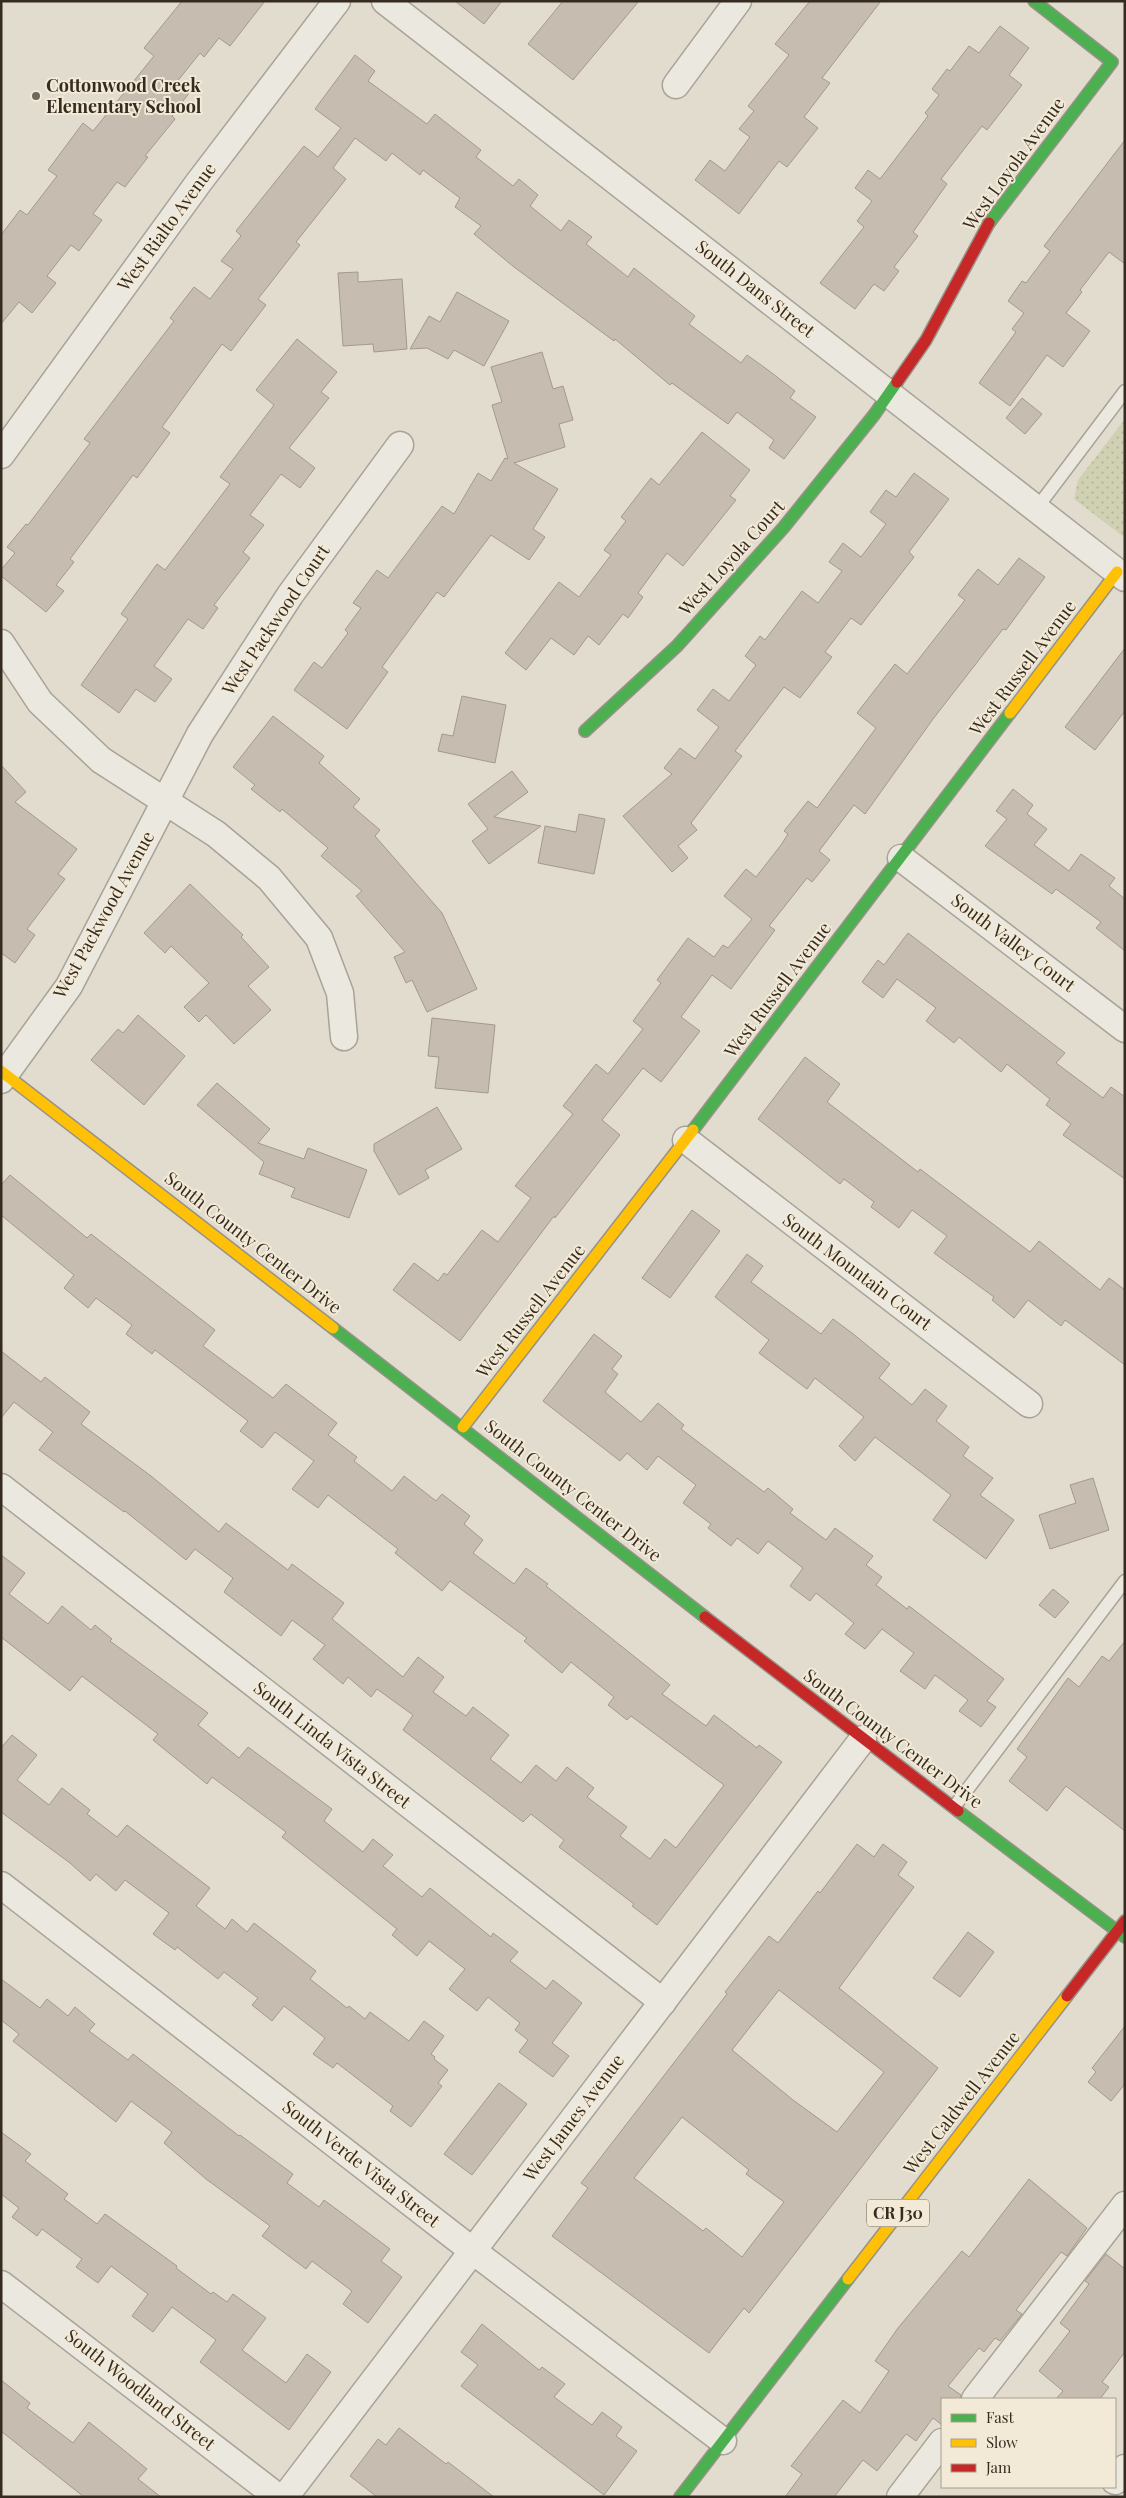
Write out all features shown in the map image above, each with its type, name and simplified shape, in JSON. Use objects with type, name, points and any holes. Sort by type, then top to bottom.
[{"type":"street","name":"West Rialto Avenue","points":[[1,455],[199,182],[337,1]]},
{"type":"street","name":"South Dans Street","points":[[385,1],[1121,575]]},
{"type":"street","points":[[676,85],[738,1]]},
{"type":"street","name":"West Loyola Avenue","points":[[889,394],[926,340],[992,220],[1011,192],[1112,62],[1034,1]]},
{"type":"street","name":"West Loyola Court","points":[[585,731],[677,646],[778,534],[889,394]]},
{"type":"street","name":"West Packwood Court","points":[[165,803],[200,734],[290,595],[400,445]]},
{"type":"street","name":"West Russell Avenue","points":[[463,1427],[1121,575]]},
{"type":"street","points":[[1,643],[47,709],[101,760],[165,803],[216,834],[269,878],[319,938],[340,993],[344,1037]]},
{"type":"street","name":"West Packwood Avenue","points":[[3,1075],[69,986],[165,803]]},
{"type":"street","name":"South Valley Court","points":[[901,858],[1125,1029]]},
{"type":"street","name":"South County Center Drive","points":[[3,1075],[463,1427],[863,1739],[1121,1934]]},
{"type":"street","name":"South Mountain Court","points":[[686,1140],[1029,1404]]},
{"type":"street","name":"South Linda Vista Street","points":[[1,1487],[663,2002]]},
{"type":"street","name":"West James Avenue","points":[[285,2497],[863,1739]]},
{"type":"street","name":"South Verde Vista Street","points":[[1,1885],[473,2251],[723,2440]]},
{"type":"street","name":"West Caldwell Avenue","points":[[680,2497],[1121,1934],[1125,1921]]},
{"type":"street","points":[[976,2398],[1125,2205]]},
{"type":"street","name":"South Woodland Street","points":[[1,2284],[278,2497]]},
{"type":"street","points":[[900,2497],[941,2443]]},
{"type":"street","points":[[1116,2480],[1125,2468]]},
{"type":"lane","points":[[1036,508],[1125,391]]},
{"type":"lane","points":[[954,1807],[1125,1581]]},
{"type":"green space","points":[[1125,419],[1125,538],[1074,499],[1078,480]]},
{"type":"building","points":[[182,1],[265,1],[230,46],[219,38],[204,57],[200,53],[176,83],[189,93],[172,116],[175,119],[145,156],[148,157],[125,187],[117,182],[93,214],[102,220],[79,251],[71,245],[47,276],[56,283],[32,313],[19,302],[1,324],[1,235],[20,210],[27,215],[57,176],[48,170],[83,123],[93,131],[154,56],[144,48]]},
{"type":"building","points":[[455,1],[502,1],[484,24]]},
{"type":"building","points":[[563,1],[639,1],[573,80],[528,44]]},
{"type":"building","points":[[810,1],[881,1],[822,78],[830,83],[804,117],[818,128],[787,167],[779,161],[739,214],[695,180],[710,160],[725,171],[750,137],[739,129],[754,111],[748,106],[789,55],[775,44]]},
{"type":"building","points":[[1000,26],[1029,48],[1009,75],[1022,85],[987,130],[982,126],[941,179],[947,184],[913,232],[918,236],[894,267],[899,271],[884,291],[874,284],[855,309],[820,283],[864,227],[857,221],[872,201],[855,188],[868,170],[880,179],[928,116],[925,113],[939,95],[932,89],[947,69],[950,71],[969,46],[979,53]]},
{"type":"building","points":[[355,55],[375,71],[368,81],[427,124],[435,114],[481,150],[476,157],[513,186],[519,179],[538,195],[530,206],[561,231],[569,220],[592,237],[586,244],[628,277],[634,268],[695,316],[689,324],[741,363],[747,355],[768,370],[795,391],[790,398],[816,417],[784,459],[769,448],[774,440],[737,412],[728,424],[672,383],[670,385],[615,339],[614,341],[514,267],[474,234],[481,226],[455,207],[460,198],[423,170],[420,175],[392,153],[386,161],[355,138],[333,168],[346,179],[296,242],[300,245],[258,299],[266,305],[231,351],[222,344],[162,427],[170,433],[137,478],[133,475],[70,559],[74,562],[56,585],[64,591],[46,612],[1,576],[1,570],[15,553],[7,547],[26,524],[28,525],[90,443],[84,439],[174,321],[170,318],[194,287],[210,299],[233,269],[221,261],[241,236],[236,231],[267,192],[304,146],[318,157],[341,128],[315,109]]},
{"type":"building","points":[[1125,140],[1125,264],[1109,252],[1080,290],[1082,292],[1066,313],[1090,331],[1063,367],[1047,355],[1010,406],[979,383],[1016,332],[1012,329],[1024,313],[1008,301],[1022,281],[1026,283],[1050,251],[1044,246]]},
{"type":"building","points":[[358,272],[358,282],[402,279],[407,349],[374,352],[373,344],[343,346],[338,273]]},
{"type":"building","points":[[457,292],[509,321],[484,366],[454,350],[448,359],[427,348],[410,349],[429,316],[440,322]]},
{"type":"building","points":[[297,339],[337,372],[321,392],[329,398],[289,448],[315,468],[300,488],[281,474],[250,515],[264,525],[243,552],[250,558],[214,605],[218,608],[203,629],[188,619],[154,666],[172,679],[155,702],[136,689],[119,713],[81,685],[128,619],[121,614],[157,564],[165,570],[230,484],[220,477],[274,405],[256,390]]},
{"type":"building","points":[[542,352],[553,389],[563,386],[573,420],[559,424],[565,447],[514,463],[558,489],[533,529],[545,537],[529,560],[491,535],[444,597],[437,592],[382,667],[388,672],[347,729],[294,690],[314,662],[322,668],[348,633],[345,630],[361,608],[353,603],[377,570],[388,578],[442,506],[454,514],[478,473],[491,481],[505,458],[508,459],[492,405],[502,402],[491,367]]},
{"type":"building","points":[[1022,398],[1042,414],[1025,434],[1006,418]]},
{"type":"building","points":[[702,432],[750,470],[730,496],[736,500],[683,566],[667,553],[638,593],[643,597],[628,618],[623,614],[599,645],[588,636],[574,655],[551,638],[526,670],[505,653],[559,582],[579,597],[611,555],[604,550],[626,521],[621,517],[651,478],[659,485]]},
{"type":"building","points":[[914,473],[949,499],[909,552],[914,557],[861,625],[851,618],[825,652],[832,657],[800,698],[784,687],[735,751],[742,756],[691,823],[697,830],[678,846],[688,858],[672,872],[623,816],[672,774],[664,768],[680,748],[695,759],[719,727],[697,710],[713,689],[729,701],[756,665],[745,656],[760,636],[765,640],[802,591],[818,603],[842,571],[829,562],[843,543],[861,557],[886,524],[870,512],[886,490],[896,497]]},
{"type":"building","points":[[1019,558],[1045,577],[1006,630],[1003,629],[933,719],[865,814],[854,805],[819,851],[830,860],[812,882],[807,878],[769,926],[775,930],[731,989],[712,975],[681,1017],[700,1031],[661,1082],[643,1068],[602,1120],[620,1135],[555,1218],[554,1216],[460,1341],[393,1290],[414,1263],[438,1281],[444,1273],[447,1275],[482,1230],[498,1242],[531,1198],[515,1186],[573,1114],[563,1106],[596,1064],[608,1074],[643,1029],[633,1021],[661,983],[657,980],[688,938],[714,957],[723,945],[728,948],[752,919],[724,896],[746,869],[756,877],[788,834],[784,831],[808,801],[817,808],[876,728],[857,713],[895,664],[907,674],[965,600],[958,595],[978,569],[998,585]]},
{"type":"building","points":[[1125,648],[1125,711],[1095,750],[1065,727]]},
{"type":"building","points":[[462,696],[506,705],[495,763],[438,751],[442,734],[453,736]]},
{"type":"building","points":[[273,716],[324,756],[319,763],[360,799],[353,807],[380,830],[375,836],[442,913],[477,989],[427,1012],[412,980],[406,983],[394,957],[405,952],[356,896],[362,891],[321,856],[328,848],[282,809],[280,812],[251,789],[255,785],[233,767]]},
{"type":"building","points":[[1,765],[26,792],[15,802],[77,849],[58,874],[65,879],[27,929],[35,935],[15,963],[1,953]]},
{"type":"building","points":[[512,771],[528,792],[494,817],[541,826],[489,864],[472,841],[488,829],[468,804]]},
{"type":"building","points":[[1013,789],[1033,805],[1027,814],[1047,829],[1034,845],[1069,871],[1081,854],[1115,878],[1109,886],[1125,899],[1125,951],[1096,928],[1101,922],[1056,889],[1052,894],[985,846],[1007,819],[996,811]]},
{"type":"building","points":[[579,814],[605,819],[594,874],[538,863],[545,826],[576,832]]},
{"type":"building","points":[[190,884],[243,935],[241,937],[269,967],[248,986],[271,1010],[234,1044],[206,1015],[199,1022],[184,1007],[209,983],[171,946],[165,953],[144,933]]},
{"type":"building","points":[[908,933],[1065,1053],[1056,1063],[1103,1098],[1111,1087],[1125,1097],[1125,1179],[1063,1135],[1071,1124],[1046,1105],[1050,1099],[1007,1064],[1001,1072],[959,1037],[954,1043],[926,1021],[936,1008],[897,979],[883,998],[862,982],[878,960],[884,965]]},
{"type":"building","points":[[138,1015],[185,1056],[144,1105],[91,1060],[118,1029],[123,1033]]},
{"type":"building","points":[[432,1018],[495,1025],[488,1093],[435,1088],[439,1057],[428,1056]]},
{"type":"building","points":[[805,1057],[840,1084],[827,1102],[918,1172],[920,1169],[1030,1252],[1039,1241],[1100,1290],[1109,1278],[1125,1290],[1125,1365],[1065,1320],[1061,1326],[1028,1300],[1014,1318],[992,1300],[994,1297],[934,1253],[947,1236],[912,1210],[899,1228],[871,1207],[874,1202],[844,1179],[840,1184],[758,1119]]},
{"type":"building","points":[[217,1083],[270,1129],[258,1143],[304,1159],[308,1148],[367,1170],[349,1218],[291,1197],[295,1188],[259,1174],[264,1162],[197,1105]]},
{"type":"building","points":[[437,1107],[462,1149],[425,1170],[429,1178],[399,1195],[374,1151],[374,1144]]},
{"type":"building","points":[[10,1175],[87,1238],[91,1234],[215,1330],[203,1346],[273,1398],[286,1384],[337,1423],[328,1435],[357,1457],[354,1461],[392,1491],[404,1476],[436,1501],[442,1494],[470,1516],[464,1524],[483,1540],[473,1553],[514,1584],[526,1568],[670,1685],[662,1694],[706,1726],[714,1715],[757,1748],[759,1745],[782,1762],[657,1925],[632,1906],[634,1904],[559,1847],[564,1840],[531,1814],[523,1822],[403,1730],[413,1715],[377,1689],[371,1697],[348,1677],[343,1684],[313,1659],[325,1645],[292,1620],[281,1636],[224,1592],[233,1578],[195,1549],[186,1560],[125,1511],[39,1450],[53,1432],[14,1402],[1,1418],[1,1351],[41,1382],[45,1377],[90,1412],[81,1424],[151,1476],[219,1532],[226,1523],[288,1570],[292,1564],[344,1603],[332,1619],[403,1677],[418,1657],[444,1677],[433,1692],[466,1716],[473,1707],[509,1735],[490,1759],[521,1783],[536,1765],[556,1781],[567,1767],[594,1788],[587,1797],[627,1827],[620,1836],[650,1859],[665,1839],[676,1848],[724,1785],[631,1716],[627,1720],[608,1705],[614,1697],[571,1662],[562,1673],[524,1641],[527,1638],[450,1581],[442,1591],[395,1553],[398,1549],[328,1495],[318,1508],[292,1489],[314,1461],[275,1432],[262,1448],[240,1431],[248,1421],[155,1350],[152,1354],[126,1334],[132,1325],[96,1298],[88,1308],[64,1288],[74,1275],[1,1215],[1,1185]]},
{"type":"building","points":[[692,1210],[720,1231],[670,1298],[642,1278]]},
{"type":"building","points":[[747,1254],[763,1266],[751,1282],[821,1334],[833,1319],[852,1333],[890,1364],[879,1378],[912,1405],[925,1389],[947,1406],[936,1421],[969,1447],[963,1456],[993,1478],[980,1495],[1014,1520],[986,1559],[933,1520],[951,1495],[875,1437],[855,1461],[839,1446],[864,1417],[815,1378],[807,1389],[759,1353],[769,1340],[715,1297]]},
{"type":"building","points":[[594,1334],[622,1356],[612,1369],[618,1374],[605,1392],[641,1422],[658,1403],[684,1425],[681,1429],[764,1492],[768,1488],[793,1509],[790,1513],[826,1540],[835,1528],[873,1556],[866,1565],[882,1577],[876,1585],[907,1609],[909,1606],[1004,1679],[987,1701],[996,1707],[981,1727],[959,1711],[968,1700],[935,1675],[925,1689],[900,1671],[914,1653],[882,1629],[865,1649],[845,1634],[854,1623],[816,1593],[810,1601],[790,1586],[803,1568],[768,1541],[758,1554],[737,1538],[731,1546],[708,1528],[711,1524],[683,1503],[696,1485],[658,1456],[647,1470],[627,1453],[620,1461],[543,1401]]},
{"type":"building","points":[[1093,1478],[1109,1530],[1050,1549],[1039,1515],[1076,1503],[1070,1485]]},
{"type":"building","points":[[1,1555],[25,1573],[9,1594],[48,1624],[62,1606],[91,1630],[95,1625],[112,1639],[110,1641],[208,1713],[198,1725],[239,1758],[248,1747],[332,1809],[324,1821],[363,1852],[373,1839],[393,1855],[383,1866],[422,1897],[430,1888],[491,1937],[493,1933],[518,1952],[510,1961],[546,1989],[553,1980],[582,2003],[552,2043],[569,2056],[553,2077],[519,2052],[528,2040],[515,2030],[520,2023],[488,1997],[477,2011],[449,1989],[465,1969],[429,1941],[417,1956],[392,1935],[397,1929],[282,1837],[286,1832],[212,1777],[207,1784],[153,1740],[158,1734],[82,1676],[70,1691],[1,1637]]},
{"type":"building","points":[[1053,1589],[1069,1602],[1055,1618],[1039,1605]]},
{"type":"building","points":[[1125,1641],[1125,1831],[1066,1786],[1047,1811],[1009,1781],[1027,1757],[1017,1749],[1068,1678],[1079,1687],[1102,1656],[1109,1661]]},
{"type":"building","points":[[12,1735],[37,1755],[17,1780],[49,1805],[62,1788],[90,1810],[87,1814],[117,1837],[127,1825],[210,1888],[196,1906],[225,1929],[232,1919],[247,1932],[254,1923],[316,1971],[310,1979],[347,2008],[349,2006],[365,2019],[370,2012],[409,2041],[424,2021],[444,2036],[431,2054],[435,2057],[434,2059],[448,2070],[438,2083],[442,2086],[411,2127],[390,2111],[393,2106],[337,2063],[333,2068],[313,2054],[325,2038],[284,2006],[272,2021],[252,2005],[258,1998],[224,1972],[218,1979],[177,1947],[175,1950],[153,1934],[169,1913],[125,1880],[116,1891],[96,1874],[90,1881],[70,1863],[1,1812],[1,1748]]},
{"type":"building","points":[[857,1844],[874,1857],[883,1844],[907,1862],[898,1875],[914,1887],[839,1988],[938,2068],[749,2313],[744,2308],[709,2353],[552,2236],[588,2188],[581,2183],[727,1994],[725,1992],[769,1936],[778,1943],[818,1891],[820,1893]],"holes":[[[779,1990],[884,2072],[837,2132],[793,2100],[732,2050]],[[682,2117],[749,2170],[746,2174],[784,2202],[742,2257],[706,2228],[703,2231],[634,2178]]]},
{"type":"building","points":[[968,1932],[994,1952],[960,1997],[933,1978]]},
{"type":"building","points":[[1,1979],[40,2008],[47,1999],[68,2016],[75,2007],[95,2024],[89,2031],[128,2060],[133,2054],[239,2136],[293,2174],[287,2183],[319,2207],[324,2200],[390,2249],[381,2261],[402,2277],[368,2323],[343,2304],[352,2291],[312,2261],[306,2269],[262,2236],[270,2226],[206,2179],[164,2143],[172,2132],[131,2101],[116,2122],[13,2041],[19,2034],[1,2020]]},
{"type":"building","points":[[1125,2026],[1125,2084],[1111,2101],[1088,2082],[1096,2072],[1092,2068]]},
{"type":"building","points":[[499,2083],[527,2104],[472,2175],[444,2154]]},
{"type":"building","points":[[1,2132],[31,2154],[25,2161],[68,2194],[64,2199],[97,2224],[105,2214],[177,2266],[176,2268],[211,2294],[213,2292],[227,2302],[233,2294],[266,2318],[242,2350],[286,2383],[307,2354],[331,2372],[289,2430],[200,2362],[216,2340],[172,2307],[153,2332],[132,2316],[148,2294],[111,2266],[98,2283],[76,2267],[82,2259],[42,2229],[37,2236],[12,2217],[19,2208],[1,2194]]},
{"type":"building","points":[[1029,2179],[1087,2228],[1067,2256],[1061,2252],[1016,2310],[1022,2314],[1000,2341],[995,2338],[984,2352],[979,2348],[948,2386],[961,2395],[960,2398],[941,2398],[941,2424],[933,2418],[916,2441],[906,2434],[877,2471],[863,2460],[834,2497],[785,2497],[802,2474],[791,2466],[843,2400],[860,2413],[889,2371],[875,2361],[898,2328],[962,2251],[969,2257]]},
{"type":"building","points":[[1106,2254],[1125,2269],[1125,2352],[1102,2382],[1109,2387],[1101,2398],[1057,2398],[1063,2391],[1039,2371],[1070,2331],[1060,2323],[1089,2284],[1085,2281]]},
{"type":"building","points":[[482,2324],[539,2370],[542,2367],[565,2384],[554,2397],[592,2425],[602,2412],[622,2427],[616,2436],[637,2451],[604,2495],[461,2386],[478,2365],[461,2352]]},
{"type":"building","points":[[1,2380],[30,2403],[27,2408],[73,2443],[89,2422],[147,2469],[138,2479],[161,2497],[84,2497],[1,2431]]},
{"type":"building","points":[[399,2428],[446,2464],[448,2462],[494,2497],[377,2497],[350,2476],[378,2439],[386,2445]]},
{"type":"traffic: fast","points":[[989,223],[1112,62],[1034,1]]},
{"type":"traffic: fast","points":[[585,731],[677,646],[784,527],[874,415],[897,382]]},
{"type":"traffic: fast","points":[[693,1130],[1010,713]]},
{"type":"traffic: fast","points":[[333,1328],[705,1617]]},
{"type":"traffic: fast","points":[[958,1811],[1125,1937]]},
{"type":"traffic: fast","points":[[680,2497],[848,2279]]},
{"type":"traffic: slow","points":[[1010,713],[1117,572]]},
{"type":"traffic: slow","points":[[1,1071],[333,1328]]},
{"type":"traffic: slow","points":[[463,1427],[693,1130]]},
{"type":"traffic: slow","points":[[848,2279],[1067,1996]]},
{"type":"traffic: jam","points":[[897,382],[926,340],[989,223]]},
{"type":"traffic: jam","points":[[705,1617],[958,1811]]},
{"type":"traffic: jam","points":[[1067,1996],[1125,1921]]},
{"type":"place","name":"Cottonwood Creek Elementary School","points":[[36,96]]}]
